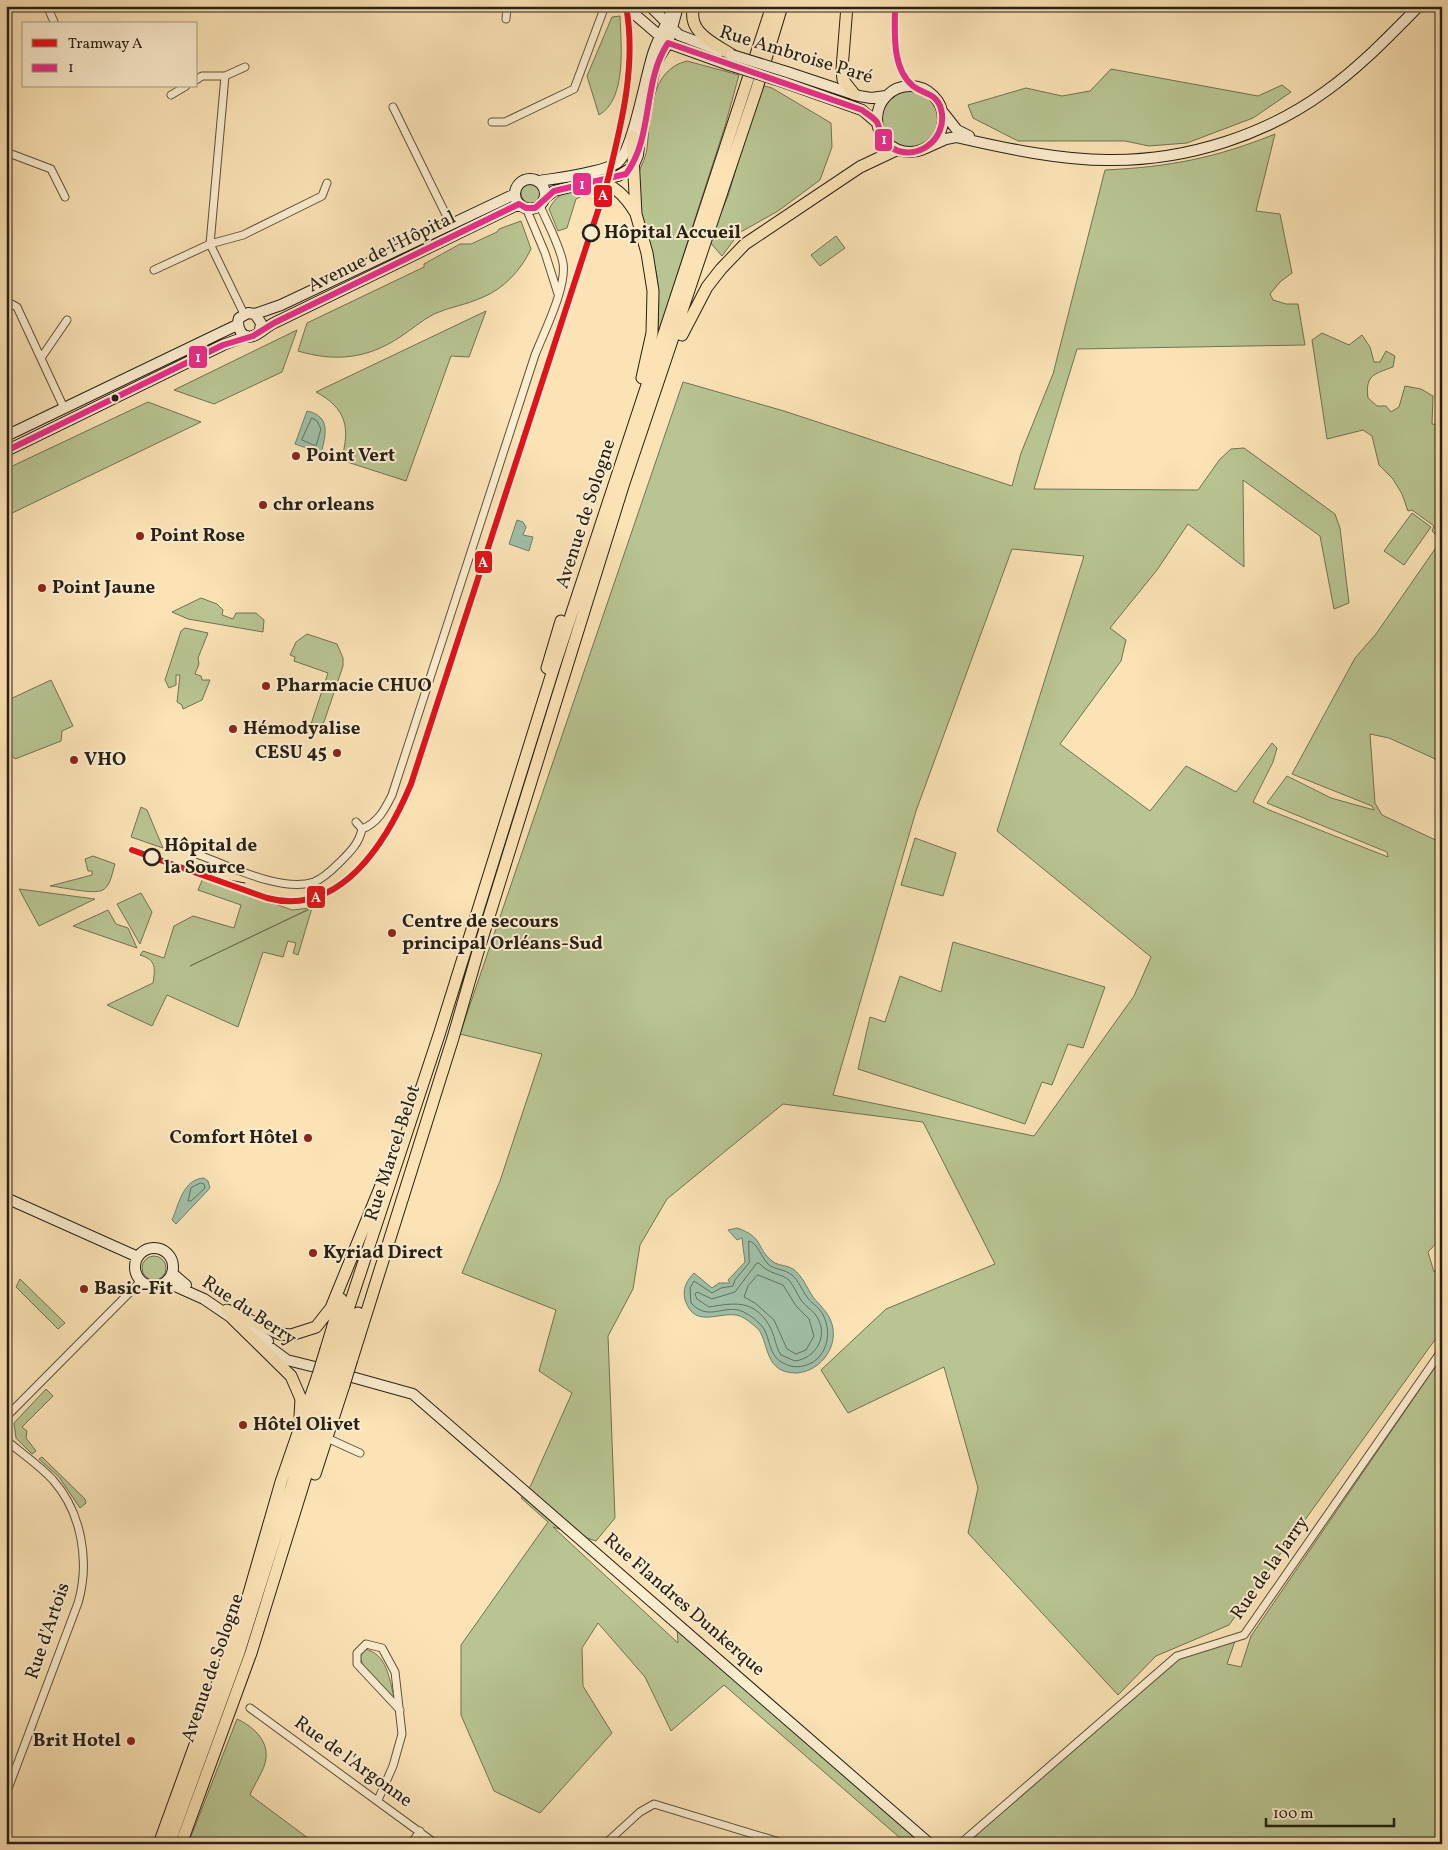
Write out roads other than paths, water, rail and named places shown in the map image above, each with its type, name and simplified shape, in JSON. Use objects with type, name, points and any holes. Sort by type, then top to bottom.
[{"type":"main road","points":[[694,6],[692,13],[694,27],[700,35],[730,60]]},
{"type":"main road","points":[[744,92],[763,13],[762,6]]},
{"type":"main road","name":"Avenue de Sologne","points":[[439,1035],[534,731],[772,6]]},
{"type":"main road","points":[[639,441],[757,88],[782,6]]},
{"type":"main road","points":[[847,6],[842,69],[843,80],[854,94]]},
{"type":"main road","points":[[534,731],[551,652],[641,381],[652,333],[653,291],[647,253],[636,214],[632,168],[632,136]]},
{"type":"main road","points":[[639,441],[686,325],[707,288],[721,269],[745,244],[860,167],[896,150]]},
{"type":"main road","points":[[595,180],[607,183],[626,198],[636,214]]},
{"type":"main road","name":"Rue Marcel Belot","points":[[292,1504],[327,1377],[339,1354],[477,955],[581,618],[639,441]]},
{"type":"main road","points":[[229,1314],[280,1334],[291,1335],[307,1330],[324,1320],[353,1259],[439,1035]]},
{"type":"main road","name":"Rue Marcel Belot","points":[[339,1354],[439,1035]]},
{"type":"main road","points":[[286,1466],[339,1354],[353,1259]]},
{"type":"main road","points":[[159,1844],[245,1607],[301,1412],[298,1388],[283,1367],[252,1340],[229,1314]]},
{"type":"main road","points":[[243,1673],[261,1637],[327,1438],[327,1377]]},
{"type":"main road","name":"Avenue de Sologne","points":[[181,1844],[243,1673],[292,1504]]},
{"type":"main road","name":"Avenue de Sologne","points":[[169,1844],[292,1504]]},
{"type":"main road","points":[[152,1844],[202,1726]]},
{"type":"street","points":[[47,6],[54,22]]},
{"type":"street","points":[[506,19],[507,6]]},
{"type":"street","points":[[492,122],[505,122],[574,89],[605,6]]},
{"type":"street","name":"Rue Ambroise Paré","points":[[625,6],[664,39],[785,77],[871,98],[886,96]]},
{"type":"street","name":"Rue Ambroise Paré","points":[[650,6],[679,35],[730,60]]},
{"type":"street","points":[[670,25],[674,6]]},
{"type":"street","points":[[520,202],[543,202],[554,191],[618,176],[632,168],[638,154],[656,63],[678,6]]},
{"type":"street","points":[[983,142],[957,130],[934,97],[918,88],[904,87],[896,89],[886,96],[878,108],[876,122],[882,138],[896,150],[911,153],[956,137],[983,142],[1084,159],[1114,160],[1175,155],[1248,134],[1296,111],[1352,71],[1418,6]]},
{"type":"street","points":[[558,294],[544,253],[520,202],[521,182],[529,178],[538,180],[590,171],[619,162],[626,152],[632,136],[654,51],[664,39]]},
{"type":"street","points":[[198,79],[202,76],[225,76],[245,67]]},
{"type":"street","points":[[6,451],[223,345],[246,336],[256,335],[260,330],[261,323],[250,314],[210,244],[225,76]]},
{"type":"street","name":"Rue Ambroise Paré","points":[[785,77],[862,110],[876,122]]},
{"type":"street","points":[[171,95],[183,88]]},
{"type":"street","points":[[393,107],[451,225]]},
{"type":"street","points":[[926,148],[933,143],[942,130],[942,110]]},
{"type":"street","points":[[6,152],[51,169],[65,197]]},
{"type":"street","points":[[362,829],[376,822],[392,795],[535,355],[558,294],[564,271],[563,261],[543,202],[545,188],[538,180]]},
{"type":"street","points":[[154,270],[210,244],[243,235],[322,196],[327,183]]},
{"type":"street","name":"Avenue de l'Hôpital","points":[[250,314],[281,305],[451,225],[520,202]]},
{"type":"street","name":"Avenue de l'Hôpital","points":[[260,330],[520,202]]},
{"type":"street","points":[[544,253],[559,251]]},
{"type":"street","points":[[6,301],[18,307],[41,358],[61,409],[64,423]]},
{"type":"street","points":[[246,336],[240,332],[237,325],[239,318],[250,314]]},
{"type":"street","points":[[41,358],[67,320]]},
{"type":"street","points":[[6,436],[237,325]]},
{"type":"street","points":[[74,403],[80,415]]},
{"type":"street","points":[[356,822],[362,829]]},
{"type":"street","points":[[199,855],[276,882],[294,885],[315,882],[336,866],[352,850],[360,838],[362,829]]},
{"type":"street","points":[[6,1198],[138,1257]]},
{"type":"street","points":[[147,1250],[163,1251],[172,1263],[169,1278],[155,1286],[141,1281],[136,1272],[138,1257],[147,1250]]},
{"type":"street","name":"Rue du Berry","points":[[169,1278],[179,1281],[207,1296],[283,1352],[327,1377],[414,1394]]},
{"type":"street","points":[[6,1417],[141,1281]]},
{"type":"street","name":"Rue de la Jarry","points":[[960,1844],[1178,1656],[1244,1635],[1442,1350]]},
{"type":"street","name":"Rue Flandres Dunkerque","points":[[414,1394],[930,1844]]},
{"type":"street","points":[[327,1438],[360,1453]]},
{"type":"street","name":"Rue d'Artois","points":[[6,1440],[53,1481],[64,1496],[79,1524],[84,1570],[78,1603],[6,1794]]},
{"type":"street","points":[[378,1800],[392,1766],[402,1734],[400,1710],[395,1672],[382,1648],[366,1644],[357,1653],[357,1664],[400,1710]]},
{"type":"street","name":"Rue de l'Argonne","points":[[250,1708],[436,1844]]},
{"type":"street","points":[[605,1844],[640,1812],[654,1804],[786,1844]]},
{"type":"street","points":[[411,1844],[420,1832]]},
{"type":"water","points":[[307,411],[320,417],[325,427],[321,453],[295,444]]},
{"type":"water","points":[[517,520],[523,522],[526,527],[523,535],[533,537],[529,551],[509,544]]},
{"type":"water","points":[[204,1178],[208,1181],[210,1188],[176,1224],[172,1220],[186,1188],[197,1179]]},
{"type":"water","points":[[737,1228],[752,1235],[772,1261],[791,1268],[796,1272],[830,1319],[833,1329],[832,1345],[824,1359],[811,1369],[796,1373],[786,1372],[779,1368],[773,1363],[759,1330],[744,1318],[736,1315],[703,1317],[696,1315],[690,1310],[685,1300],[684,1292],[687,1282],[694,1273],[712,1288],[719,1283],[730,1283],[728,1280],[745,1262],[742,1238],[737,1240],[728,1230]]},
{"type":"tram line","name":"A","points":[[132,850],[267,898],[293,901],[317,897],[339,886],[358,870],[389,829],[411,784],[607,183],[622,118],[629,73],[629,28],[626,6]]},
{"type":"tram line","points":[[197,874],[245,883]]},
{"type":"place","name":"Hôpital Accueil","points":[[591,233]]},
{"type":"place","name":"Point Vert","points":[[296,456]]},
{"type":"place","name":"chr orleans","points":[[263,505]]},
{"type":"place","name":"Point Rose","points":[[140,536]]},
{"type":"place","name":"Point Jaune","points":[[42,588]]},
{"type":"place","name":"Pharmacie CHUO","points":[[266,686]]},
{"type":"place","name":"Hémodyalise","points":[[233,729]]},
{"type":"place","name":"CESU 45","points":[[337,753]]},
{"type":"place","name":"VHO","points":[[74,760]]},
{"type":"place","name":"Hôpital de la Source","points":[[152,857]]},
{"type":"place","name":"Centre de secours principal Orléans-Sud","points":[[392,933]]},
{"type":"place","name":"Comfort Hôtel","points":[[308,1138]]},
{"type":"place","name":"Kyriad Direct","points":[[313,1253]]},
{"type":"place","name":"Basic-Fit","points":[[84,1289]]},
{"type":"place","name":"Hôtel Olivet","points":[[243,1425]]},
{"type":"place","name":"Brit Hotel","points":[[131,1741]]}]
